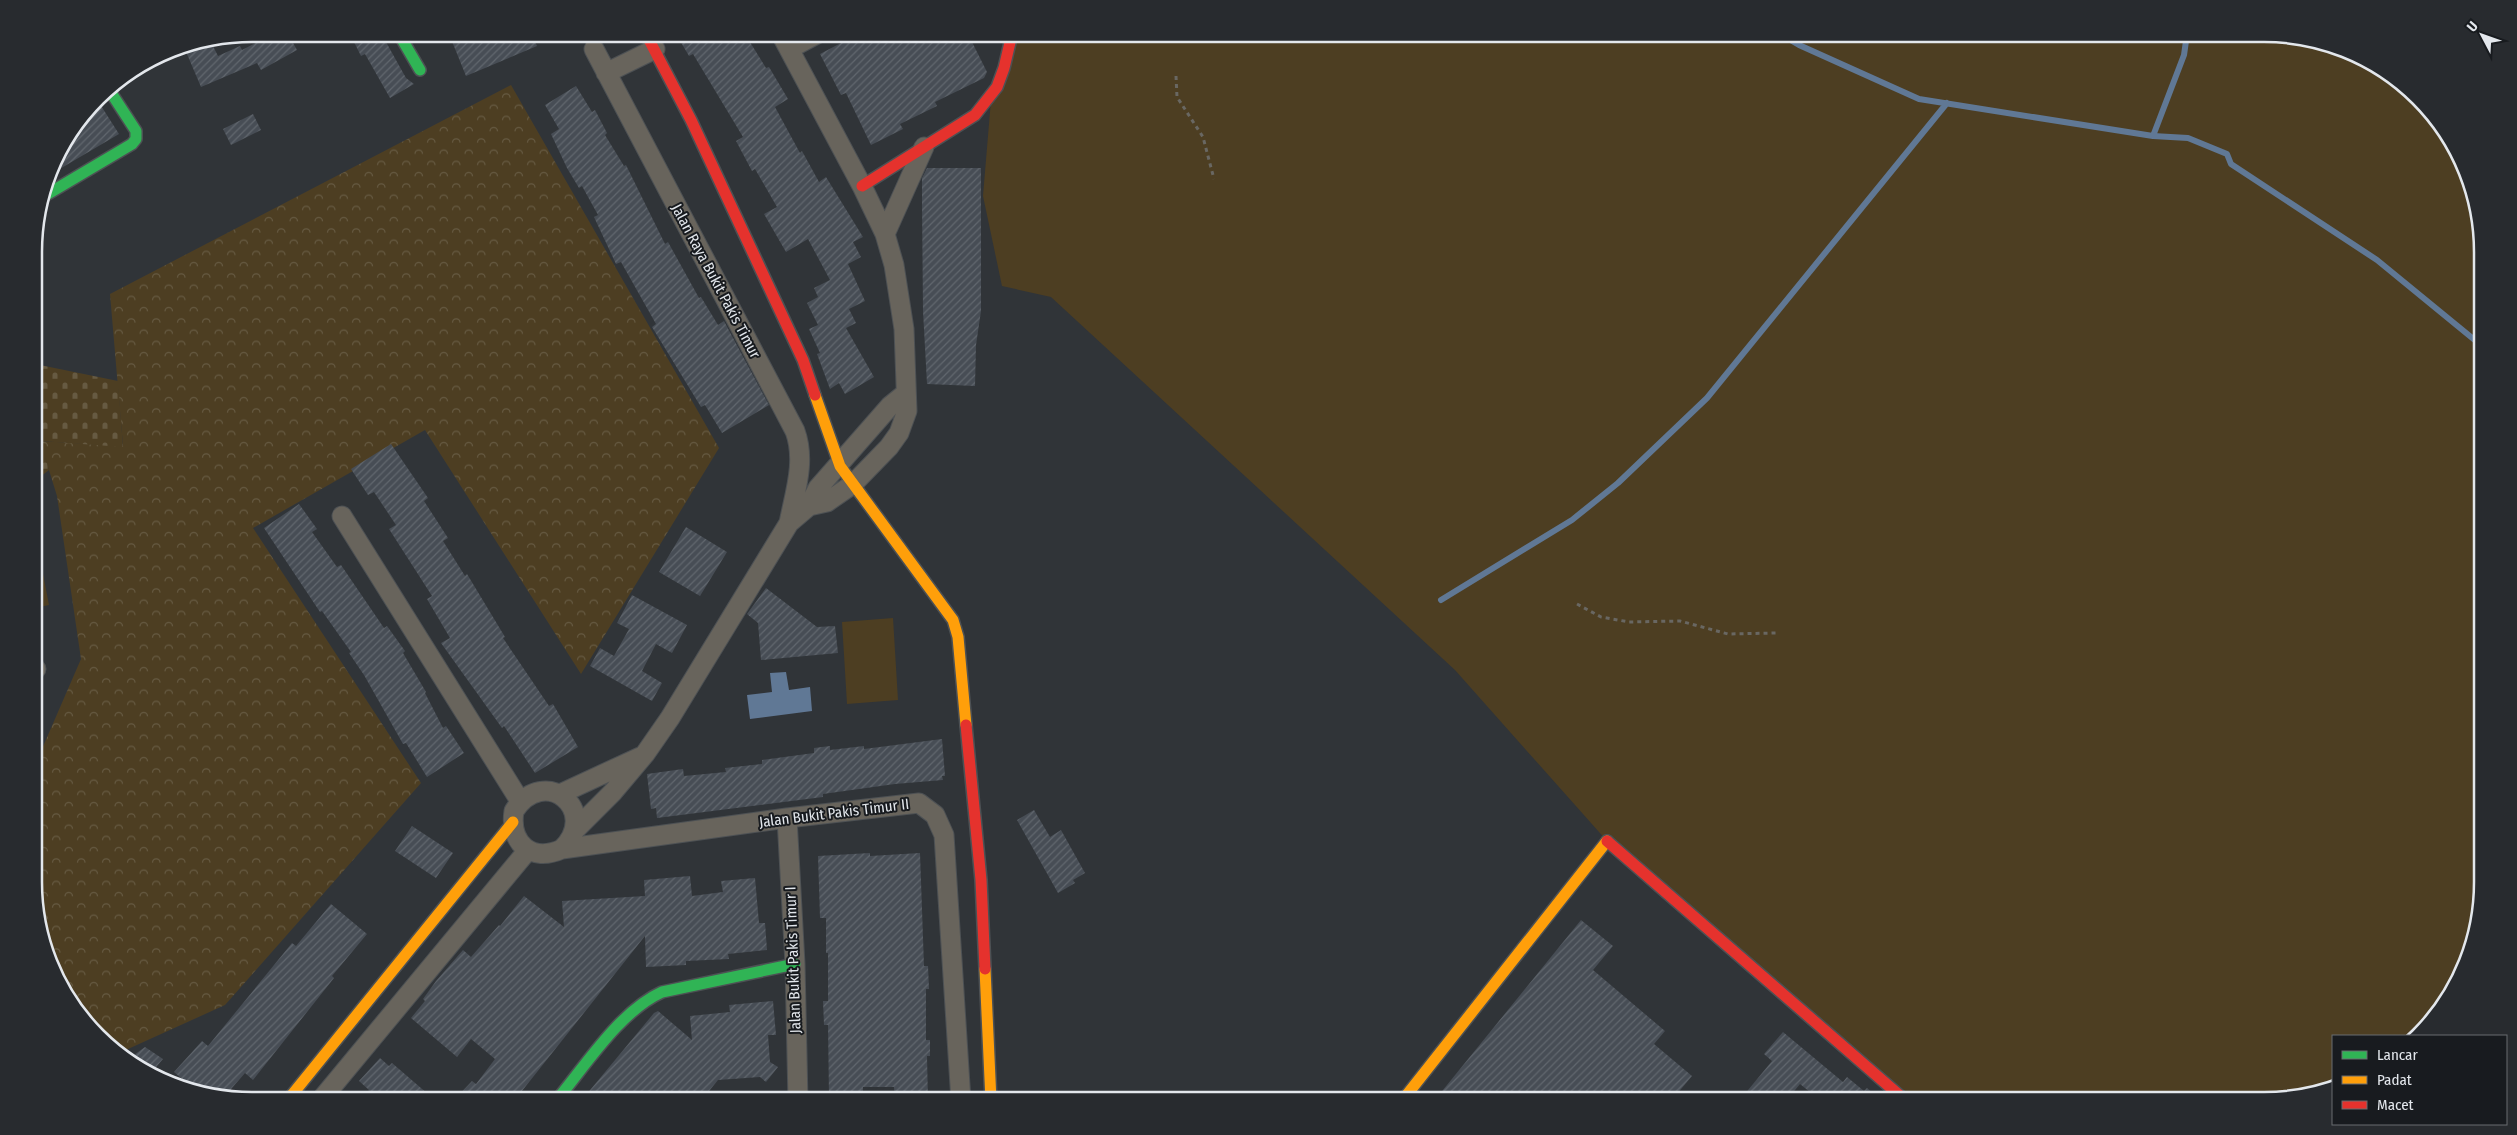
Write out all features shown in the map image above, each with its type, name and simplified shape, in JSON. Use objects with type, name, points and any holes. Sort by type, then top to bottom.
[{"type":"street","points":[[404,42],[420,70]]},
{"type":"street","points":[[606,72],[650,42],[691,120],[803,360],[840,466],[953,620],[958,637],[981,880],[990,1092]]},
{"type":"street","name":"Jalan Raya Bukit Pakis Timur","points":[[575,830],[613,792],[645,754],[670,718],[789,523],[810,506],[827,502],[853,484],[889,447],[899,433],[907,411],[904,329],[894,265],[885,234],[862,186],[786,42]]},
{"type":"street","points":[[862,186],[975,115],[987,104],[998,88],[1003,75],[1010,42]]},
{"type":"street","name":"Jalan Raya Bukit Pakis Timur","points":[[594,49],[795,431],[799,443],[800,463],[789,523]]},
{"type":"street","points":[[52,191],[132,144],[136,139],[136,131],[113,96]]},
{"type":"street","points":[[885,234],[924,147]]},
{"type":"street","name":"Jalan Raya Bukit Pakis Timur","points":[[810,506],[818,488],[840,466],[890,406],[906,393]]},
{"type":"street","points":[[342,516],[520,801]]},
{"type":"street","points":[[560,794],[645,754]]},
{"type":"street","points":[[539,791],[550,791],[560,794],[574,810],[575,830],[570,840],[562,849],[545,854],[528,850],[520,842],[514,833],[513,822],[514,811],[520,801],[529,794],[539,791]]},
{"type":"street","name":"Jalan Bukit Pakis Timur II","points":[[562,849],[787,818],[919,803],[935,815],[944,835],[961,1092]]},
{"type":"street","name":"Jalan Bukit Pakis Timur I","points":[[787,818],[795,964],[793,1092]]},
{"type":"street","points":[[294,1092],[513,822]]},
{"type":"street","points":[[1409,1092],[1607,841],[1896,1092]]},
{"type":"street","points":[[327,1092],[528,850]]},
{"type":"street","points":[[563,1092],[630,1010],[646,999],[662,992],[795,964]]},
{"type":"path","points":[[1176,76],[1177,97],[1203,137],[1214,179]]},
{"type":"path","points":[[1577,604],[1601,617],[1629,622],[1680,621],[1728,634],[1776,633]]},
{"type":"green space","points":[[1009,42],[2264,42],[2292,44],[2319,50],[2345,58],[2370,71],[2413,104],[2439,136],[2459,172],[2473,225],[2474,896],[2467,937],[2459,963],[2446,988],[2431,1010],[2409,1035],[2332,1035],[2332,1081],[2292,1091],[1896,1092],[1607,841],[1455,670],[1051,297],[1002,286],[983,196],[992,88]]},
{"type":"green space","points":[[511,85],[719,448],[581,674],[425,430],[253,528],[421,783],[225,1005],[126,1050],[95,1021],[78,999],[64,975],[50,937],[44,910],[42,882],[42,749],[81,659],[57,496],[42,447],[42,441],[123,446],[110,294]]},
{"type":"green space","points":[[42,365],[118,381],[123,447],[42,441]]},
{"type":"green space","points":[[42,445],[49,470],[42,476]]},
{"type":"green space","points":[[42,568],[49,605],[42,606]]},
{"type":"green space","points":[[893,618],[898,700],[847,704],[842,622]]},
{"type":"water","points":[[786,672],[789,690],[810,687],[812,711],[750,719],[747,695],[772,692],[770,673]]},
{"type":"building","points":[[258,42],[292,42],[297,50],[261,70],[257,63],[201,87],[187,53],[213,47],[218,56],[240,46],[242,50]]},
{"type":"building","points":[[354,42],[386,42],[406,78],[414,84],[390,98],[365,54],[361,56]]},
{"type":"building","points":[[452,42],[535,42],[537,46],[466,76]]},
{"type":"building","points":[[681,42],[750,42],[766,68],[769,67],[788,99],[775,107],[800,153],[802,151],[819,182],[826,177],[863,237],[853,242],[861,257],[848,264],[865,301],[849,309],[856,323],[846,328],[874,377],[845,394],[839,383],[830,389],[817,354],[820,353],[809,329],[818,325],[807,303],[818,297],[814,288],[830,280],[808,239],[786,252],[764,214],[777,207],[755,169],[752,171],[736,141],[743,137],[693,54],[689,56]]},
{"type":"building","points":[[843,42],[972,42],[987,72],[984,78],[935,102],[937,106],[900,124],[903,129],[871,145],[846,93],[841,95],[820,54]]},
{"type":"building","points":[[576,86],[592,112],[595,110],[607,133],[605,135],[624,166],[626,165],[665,244],[668,242],[699,298],[701,297],[718,325],[724,321],[769,405],[722,433],[705,405],[701,407],[652,327],[656,324],[621,262],[616,264],[594,217],[598,215],[582,186],[579,188],[567,168],[551,134],[559,129],[545,105]]},
{"type":"building","points":[[102,107],[119,134],[59,169],[78,136]]},
{"type":"building","points":[[253,114],[261,130],[231,145],[223,129]]},
{"type":"building","points":[[927,168],[981,168],[981,311],[976,345],[975,386],[927,384],[923,311],[922,178]]},
{"type":"building","points":[[391,444],[428,498],[424,501],[448,538],[443,541],[465,576],[467,574],[505,637],[503,638],[549,706],[553,704],[578,747],[535,773],[504,726],[502,728],[441,643],[450,638],[427,599],[432,596],[389,529],[396,525],[374,492],[368,495],[351,469]]},
{"type":"building","points":[[299,504],[317,529],[312,532],[337,567],[341,565],[384,628],[387,626],[405,651],[403,653],[426,692],[443,728],[446,726],[464,753],[427,777],[406,743],[403,744],[364,675],[349,653],[351,652],[322,611],[320,612],[264,528]]},
{"type":"building","points":[[686,527],[727,552],[700,596],[659,572]]},
{"type":"building","points":[[766,588],[817,627],[835,626],[838,653],[761,660],[758,623],[747,614]]},
{"type":"building","points":[[632,595],[687,625],[672,653],[656,644],[642,671],[662,683],[652,701],[590,666],[600,648],[614,656],[629,629],[617,623]]},
{"type":"building","points":[[942,739],[945,776],[942,776],[943,780],[895,784],[823,794],[823,797],[657,818],[656,808],[651,809],[647,774],[683,769],[684,776],[726,772],[725,768],[762,764],[762,760],[814,753],[814,748],[830,746],[830,750],[864,746],[864,749]]},
{"type":"building","points":[[1034,810],[1050,837],[1061,830],[1085,873],[1073,880],[1075,883],[1058,893],[1017,820]]},
{"type":"building","points":[[412,826],[453,853],[436,878],[395,851]]},
{"type":"building","points":[[870,853],[870,856],[920,853],[924,966],[928,966],[929,989],[926,989],[926,1040],[930,1040],[930,1056],[927,1056],[928,1092],[894,1092],[894,1087],[863,1087],[863,1092],[829,1092],[828,1025],[824,1025],[823,1001],[828,1001],[828,953],[826,953],[826,918],[820,918],[818,856]]},
{"type":"building","points":[[690,876],[692,896],[723,892],[721,881],[755,878],[759,923],[765,923],[767,950],[728,954],[729,959],[686,961],[686,965],[646,967],[645,936],[521,1092],[462,1092],[472,1081],[476,1084],[495,1059],[471,1039],[457,1057],[411,1018],[425,1001],[423,999],[436,981],[463,950],[471,957],[500,926],[524,896],[564,927],[562,901],[645,896],[644,880]]},
{"type":"building","points":[[331,904],[367,934],[332,976],[334,978],[253,1080],[245,1073],[229,1091],[225,1091],[184,1081],[174,1072],[202,1041],[208,1046],[292,943],[296,946]]},
{"type":"building","points":[[1581,920],[1613,946],[1593,970],[1665,1031],[1654,1044],[1692,1076],[1679,1092],[1441,1092]]},
{"type":"building","points":[[773,1001],[776,1035],[768,1035],[770,1062],[778,1067],[766,1082],[760,1077],[718,1080],[708,1092],[588,1092],[654,1013],[658,1011],[692,1040],[690,1016],[730,1012],[729,1005]]},
{"type":"building","points":[[1783,1032],[1843,1082],[1847,1077],[1864,1091],[1867,1088],[1872,1092],[1810,1092],[1800,1084],[1793,1092],[1746,1092],[1772,1061],[1764,1054]]},
{"type":"building","points":[[145,1047],[163,1059],[155,1068],[134,1055]]},
{"type":"building","points":[[380,1058],[389,1066],[392,1063],[426,1092],[367,1092],[369,1090],[359,1081]]},
{"type":"waterway","points":[[1794,42],[1919,99],[2153,136],[2188,138],[2227,154],[2231,164],[2377,260],[2474,339]]},
{"type":"waterway","points":[[2153,136],[2184,55],[2186,42]]},
{"type":"waterway","points":[[1441,600],[1572,520],[1618,483],[1707,398],[1947,103]]},
{"type":"traffic: fast","points":[[404,42],[420,70]]},
{"type":"traffic: fast","points":[[52,191],[132,144],[136,139],[136,131],[113,96]]},
{"type":"traffic: fast","points":[[563,1092],[618,1025],[632,1012],[662,992],[795,964]]},
{"type":"traffic: slow","points":[[815,395],[840,466],[953,620],[958,637],[966,725]]},
{"type":"traffic: slow","points":[[294,1092],[513,822]]},
{"type":"traffic: slow","points":[[1409,1092],[1607,841]]},
{"type":"traffic: slow","points":[[985,969],[991,1092]]},
{"type":"traffic: jam","points":[[650,42],[691,120],[803,360],[815,395]]},
{"type":"traffic: jam","points":[[862,186],[975,115],[997,87],[1010,42]]},
{"type":"traffic: jam","points":[[966,725],[981,880],[985,969]]},
{"type":"traffic: jam","points":[[1607,841],[1896,1092]]}]
